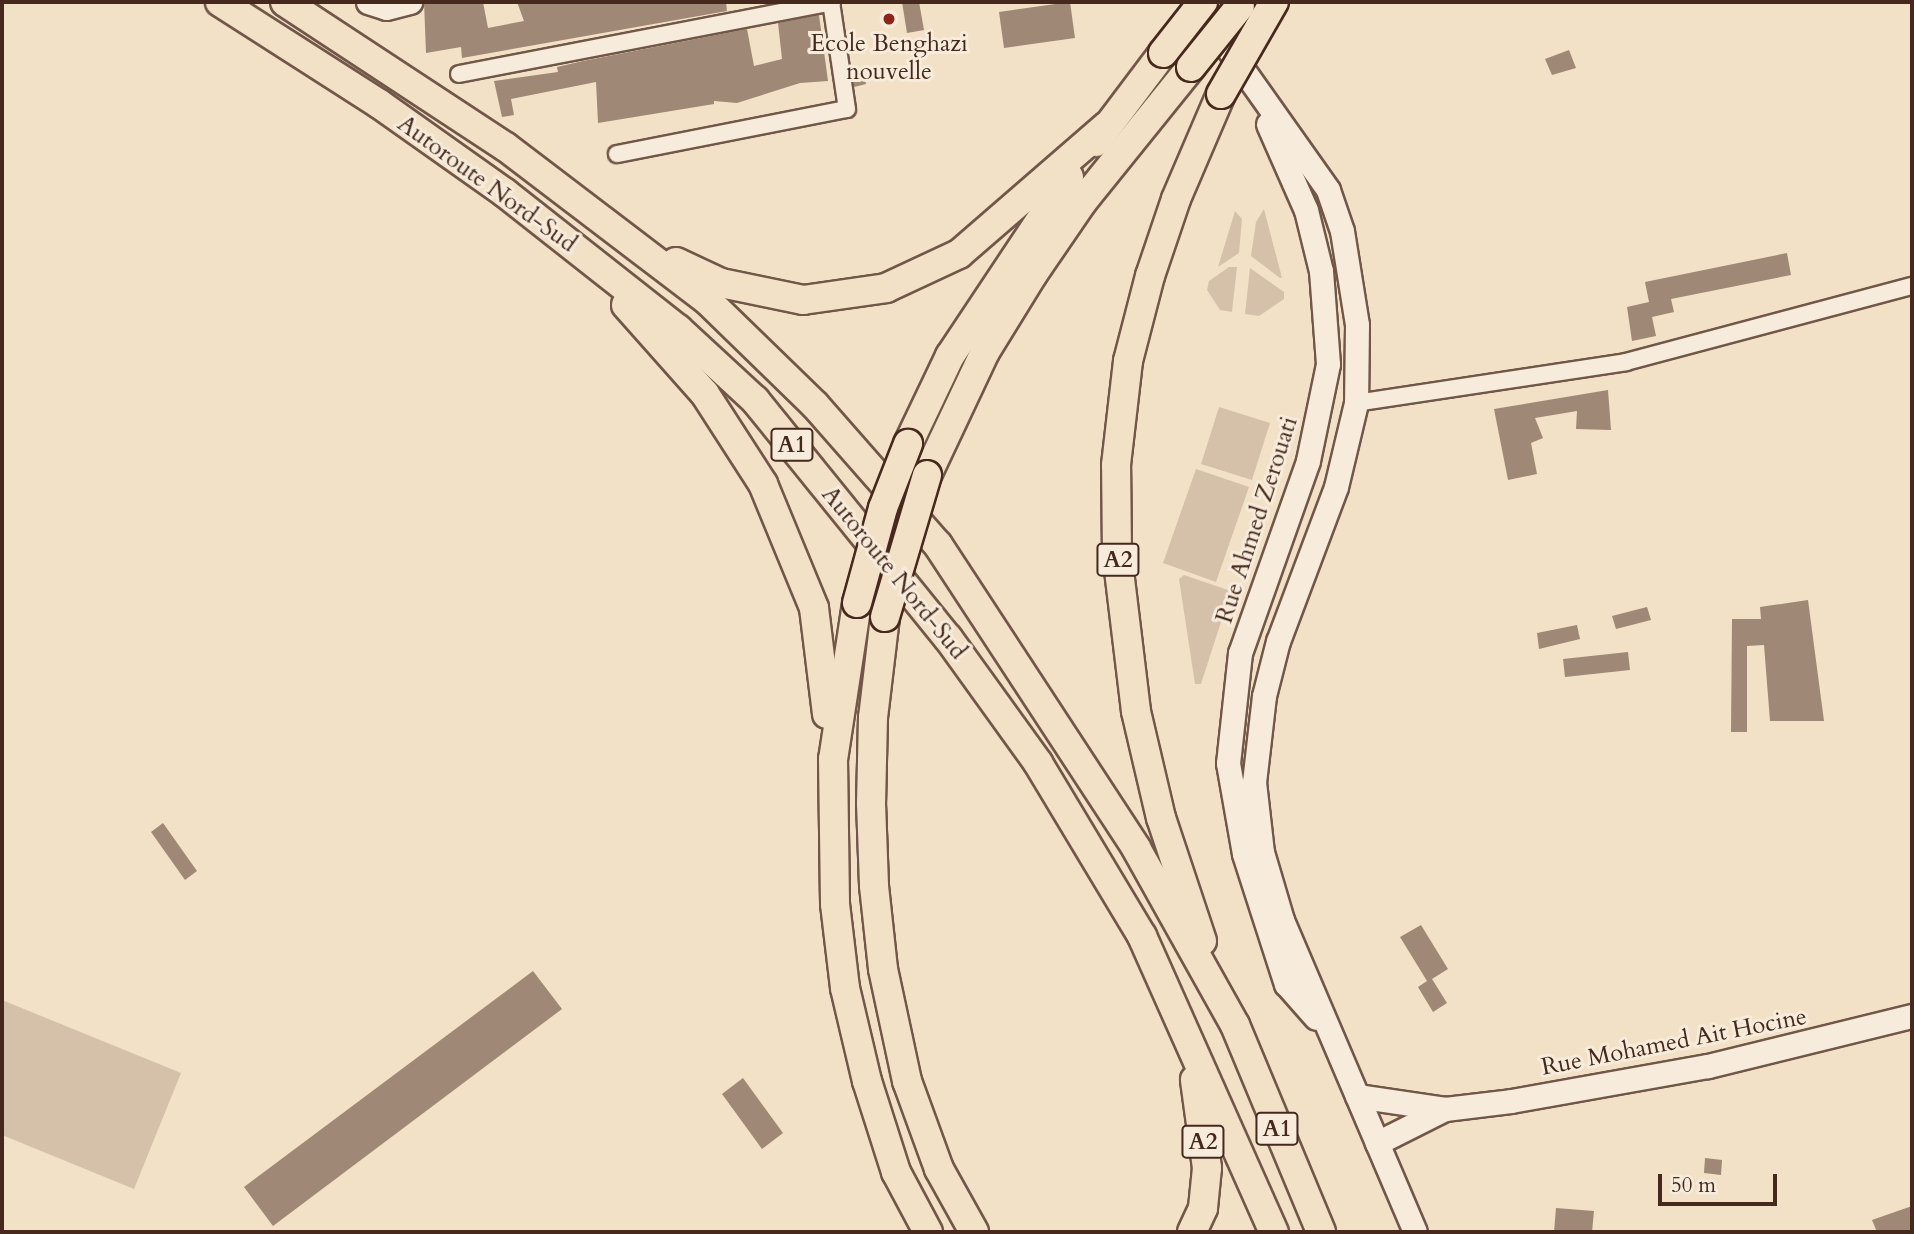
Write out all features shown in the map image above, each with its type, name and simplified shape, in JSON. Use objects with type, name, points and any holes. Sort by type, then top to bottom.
[{"type":"highway","name":"Autoroute Nord-Sud","points":[[220,2],[378,103],[572,246],[678,329],[755,400],[948,638],[1038,763],[1142,936],[1274,1232]]},
{"type":"highway","name":"Autoroute Nord-Sud","points":[[285,2],[506,147],[708,301],[764,352],[937,545],[1136,848],[1235,1025],[1321,1232]]},
{"type":"highway","points":[[833,759],[858,603],[883,508],[908,444],[950,356],[995,284],[1107,126],[1203,2]]},
{"type":"highway","name":"A2","points":[[1235,1025],[1161,818],[1136,711],[1117,554],[1116,465],[1128,361],[1176,199],[1221,94],[1274,2]]},
{"type":"highway","points":[[974,1232],[939,1169],[907,1081],[883,969],[874,886],[872,803],[873,717],[885,617],[926,475],[985,352],[1083,201],[1241,4]]},
{"type":"highway","points":[[610,227],[721,283],[765,295],[803,300],[886,288],[960,254],[1107,126]]},
{"type":"highway","points":[[572,246],[705,394],[763,484],[814,608],[833,759],[835,891],[845,988],[867,1081],[896,1171],[928,1232]]},
{"type":"highway","name":"A2","points":[[1191,1049],[1207,1168],[1203,1208],[1192,1232]]},
{"type":"main road","points":[[368,2],[386,8],[410,2]]},
{"type":"main road","points":[[1195,2],[1253,89]]},
{"type":"main road","name":"Rue Ahmed Zerouati","points":[[1253,89],[1328,190],[1339,221],[1357,325],[1356,403],[1336,487],[1275,652],[1264,696],[1254,782],[1262,852],[1282,920],[1415,1232]]},
{"type":"main road","name":"Rue Ahmed Zerouati","points":[[1253,89],[1309,223],[1323,282],[1328,364],[1308,461],[1240,653],[1228,763],[1244,854],[1286,984],[1328,1032]]},
{"type":"main road","name":"Rue Mohamed Ait Hocine","points":[[1445,1109],[1708,1066],[1912,1016]]},
{"type":"main road","points":[[1357,1096],[1445,1109]]},
{"type":"main road","points":[[1377,1143],[1445,1109]]},
{"type":"street","points":[[459,74],[832,2],[848,109],[617,154]]},
{"type":"street","points":[[1356,403],[1626,362],[1912,286]]},
{"type":"shaded area","points":[[1264,209],[1282,278],[1251,256],[1256,222]]},
{"type":"shaded area","points":[[1235,211],[1242,219],[1239,253],[1218,267]]},
{"type":"shaded area","points":[[1229,267],[1237,267],[1232,312],[1220,310],[1207,290],[1209,281]]},
{"type":"shaded area","points":[[1250,268],[1284,292],[1284,299],[1259,316],[1245,314]]},
{"type":"shaded area","points":[[1219,407],[1270,423],[1252,480],[1201,464]]},
{"type":"shaded area","points":[[1196,469],[1249,487],[1216,582],[1163,563]]},
{"type":"shaded area","points":[[1184,575],[1231,591],[1201,684],[1195,684],[1179,579]]},
{"type":"shaded area","points":[[2,1000],[181,1073],[134,1189],[2,1135]]},
{"type":"building","points":[[424,2],[483,2],[488,28],[524,21],[517,2],[726,2],[727,11],[462,58],[461,47],[426,53]]},
{"type":"building","points":[[902,2],[919,2],[924,30],[907,33]]},
{"type":"building","points":[[1070,2],[1075,38],[1004,48],[999,12]]},
{"type":"building","points":[[819,15],[828,81],[800,83],[737,103],[714,101],[714,104],[598,123],[596,82],[511,99],[514,115],[502,117],[494,81],[558,72],[557,67],[583,61],[747,29],[754,66],[782,59],[778,23]]},
{"type":"building","points":[[1569,50],[1576,68],[1552,75],[1545,59]]},
{"type":"building","points":[[863,68],[866,84],[854,87],[852,71]]},
{"type":"building","points":[[1787,253],[1791,275],[1671,299],[1674,312],[1652,317],[1656,336],[1632,341],[1627,307],[1649,302],[1645,282]]},
{"type":"building","points":[[1608,390],[1611,430],[1576,429],[1577,411],[1535,418],[1543,438],[1531,443],[1537,474],[1508,480],[1494,409]]},
{"type":"building","points":[[1808,600],[1824,721],[1770,721],[1764,645],[1747,646],[1747,732],[1731,732],[1732,619],[1761,619],[1760,607]]},
{"type":"building","points":[[1647,607],[1651,620],[1616,629],[1612,616]]},
{"type":"building","points":[[1577,625],[1580,639],[1539,649],[1537,633]]},
{"type":"building","points":[[1628,652],[1630,670],[1565,677],[1563,659]]},
{"type":"building","points":[[163,823],[197,871],[185,880],[151,832]]},
{"type":"building","points":[[1421,925],[1448,969],[1432,979],[1447,1003],[1433,1012],[1418,987],[1427,981],[1400,937]]},
{"type":"building","points":[[533,971],[562,1009],[273,1226],[244,1187]]},
{"type":"building","points":[[743,1078],[783,1133],[762,1149],[722,1094]]},
{"type":"building","points":[[1705,1158],[1722,1160],[1721,1175],[1704,1173]]},
{"type":"building","points":[[1912,1206],[1912,1232],[1877,1232],[1872,1220]]},
{"type":"building","points":[[1556,1208],[1594,1211],[1592,1232],[1554,1232]]},
{"type":"place","name":"Ecole Benghazi nouvelle","points":[[889,19]]}]
